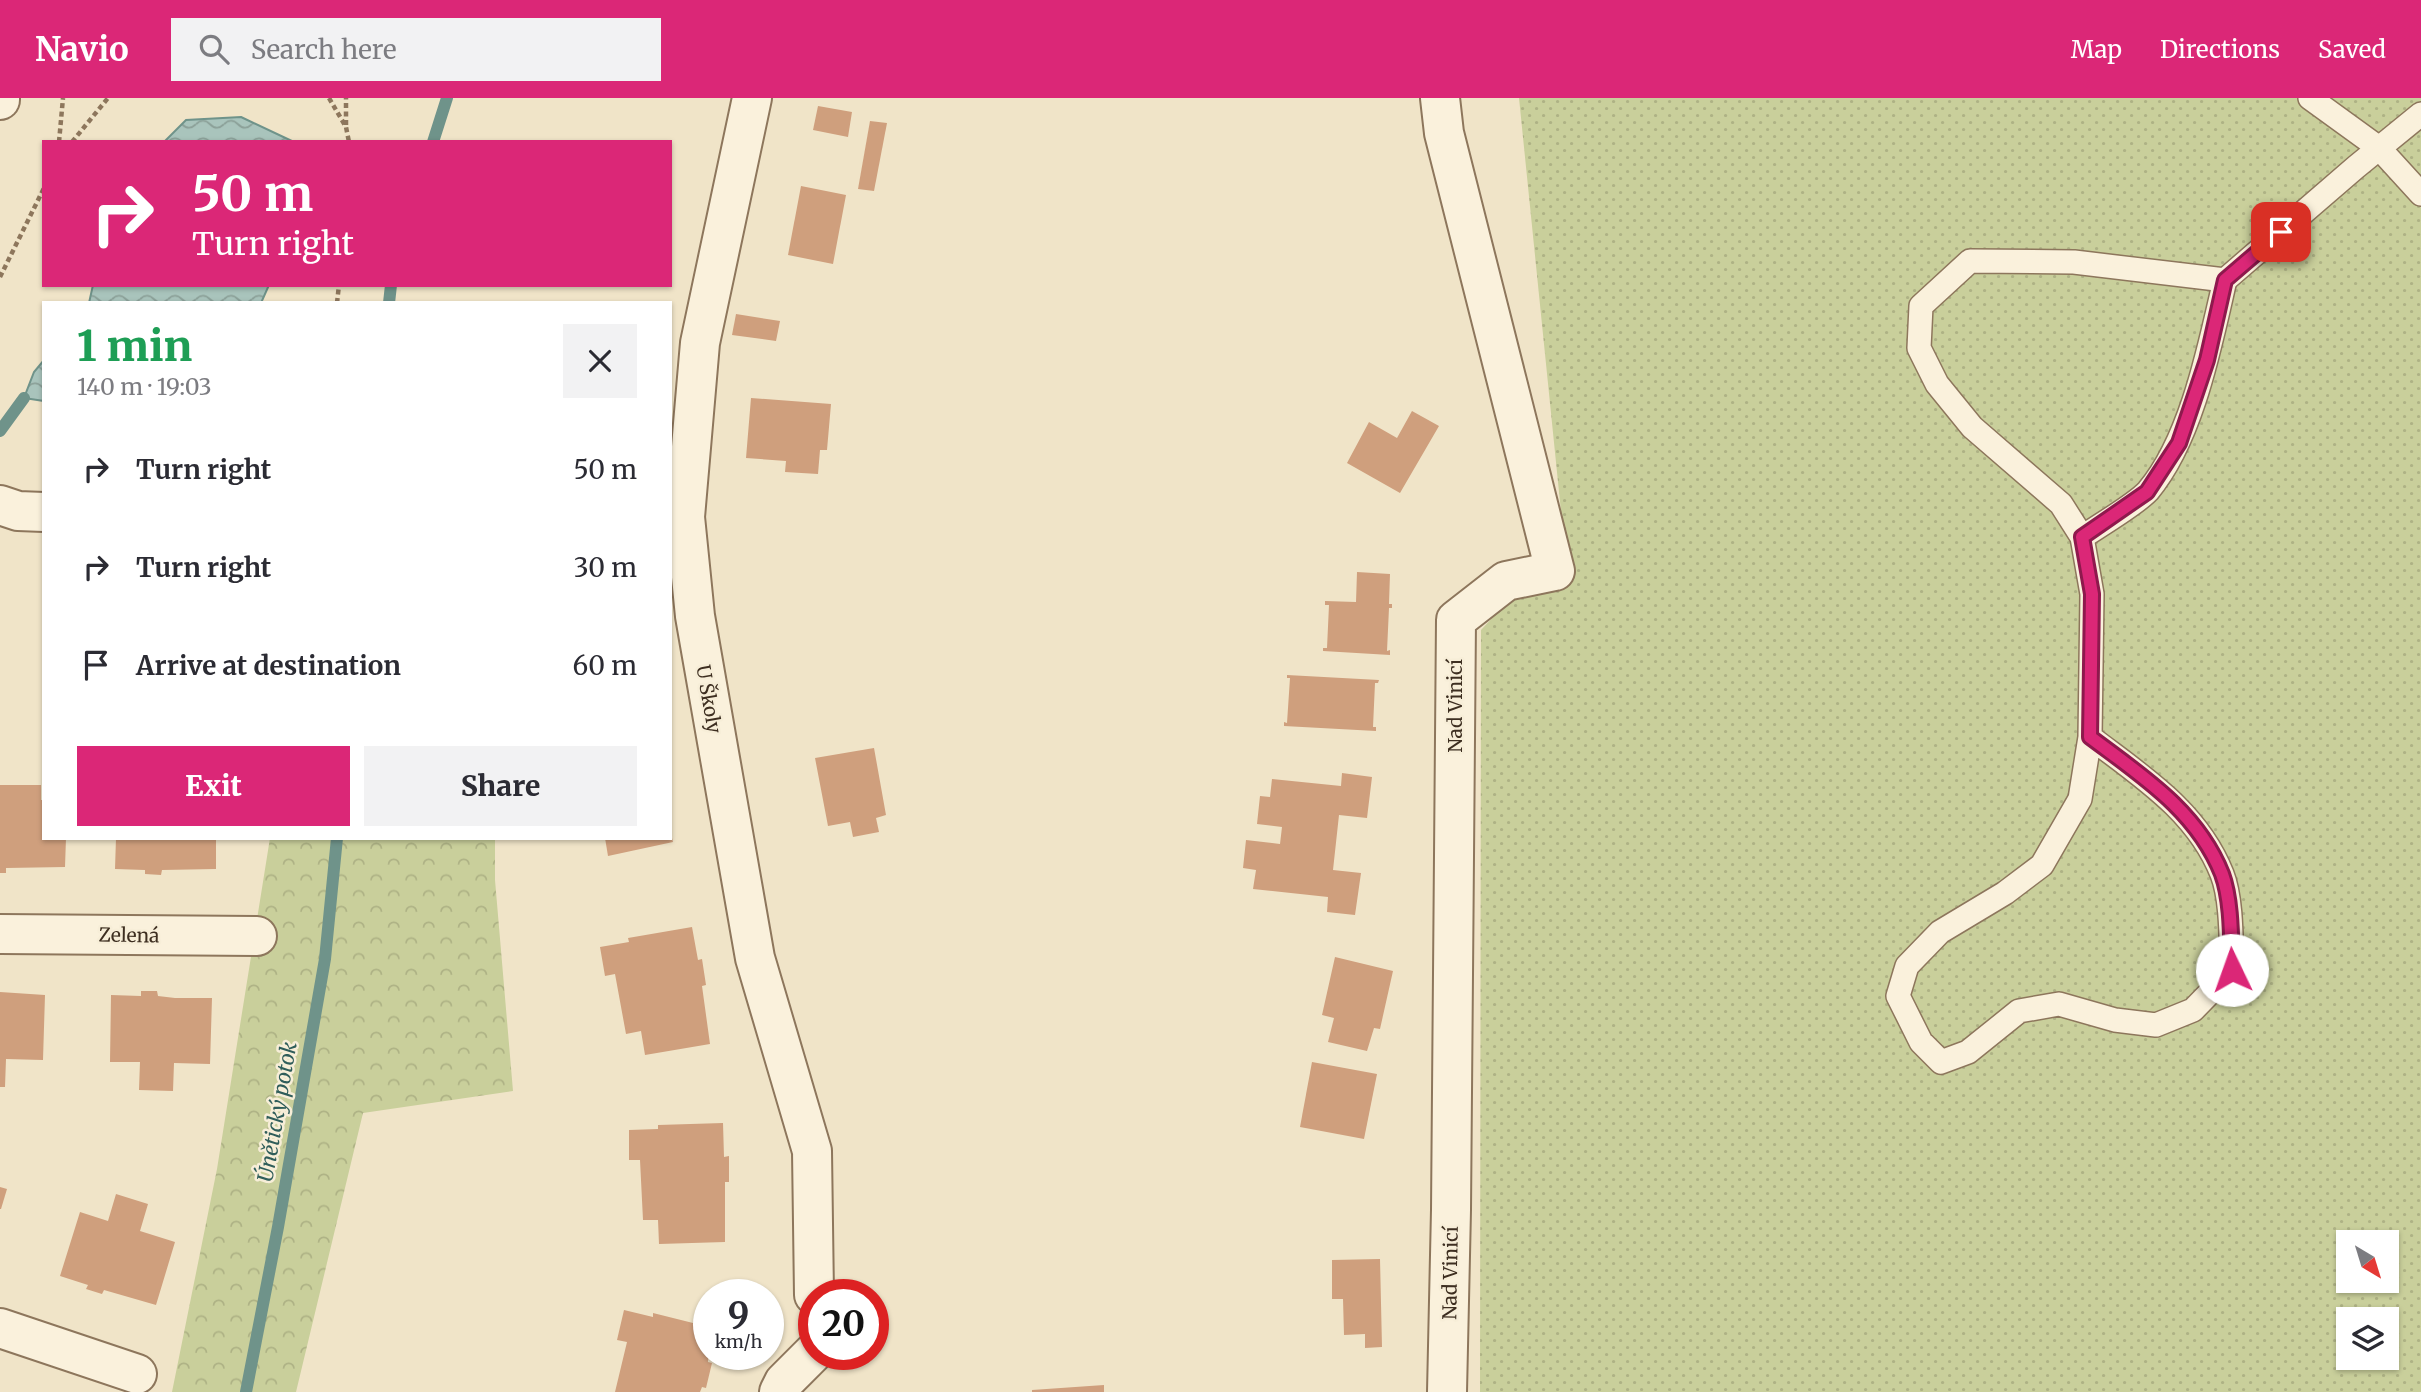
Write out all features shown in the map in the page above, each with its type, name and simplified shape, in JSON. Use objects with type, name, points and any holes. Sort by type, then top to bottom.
[{"type":"street","name":"U Školy","points":[[752,98],[700,343],[678,517],[755,958],[812,1151],[814,1279]]},
{"type":"street","name":"Nad Vinicí","points":[[1440,98],[1444,133],[1555,571],[1506,581],[1456,620],[1447,1392]]},
{"type":"street","points":[[0,505],[18,512],[42,512]]},
{"type":"street","name":"Zelená","points":[[0,934],[257,936]]},
{"type":"street","points":[[0,1328],[138,1374]]},
{"type":"street","points":[[779,1392],[784,1382],[798,1368]]},
{"type":"street","points":[[816,1370],[818,1392]]},
{"type":"lane","points":[[2311,98],[2379,148],[2421,194]]},
{"type":"lane","points":[[2082,537],[2147,492],[2179,443],[2207,360],[2225,280],[2421,114]]},
{"type":"lane","points":[[2090,737],[2169,797],[2202,835],[2222,876],[2230,920],[2232,970],[2193,1010],[2156,1025],[2115,1020],[2059,1004],[2019,1011],[1968,1052],[1941,1062],[1921,1042],[1898,996],[1907,966],[1940,932],[2006,893],[2042,865],[2080,799],[2090,737],[2092,594],[2082,537],[2061,504],[1972,427],[1937,384],[1919,348],[1921,306],[1970,261],[2074,262],[2225,280]]},
{"type":"path","points":[[59,140],[63,98]]},
{"type":"path","points":[[74,140],[108,98]]},
{"type":"path","points":[[329,98],[346,127]]},
{"type":"path","points":[[346,98],[349,140]]},
{"type":"path","points":[[0,277],[42,192]]},
{"type":"green space","points":[[1519,98],[2421,98],[2421,1392],[1480,1392],[1481,630],[1564,541]]},
{"type":"green space","points":[[270,840],[495,840],[495,880],[513,1091],[363,1113],[296,1392],[172,1392],[217,1169]]},
{"type":"water","points":[[241,117],[290,140],[166,140],[186,120]]},
{"type":"water","points":[[93,287],[268,287],[262,301],[89,301]]},
{"type":"water","points":[[42,362],[42,401],[24,398],[34,372]]},
{"type":"building","points":[[818,106],[852,112],[848,137],[813,130]]},
{"type":"building","points":[[870,121],[887,123],[874,191],[858,189]]},
{"type":"building","points":[[801,186],[846,195],[833,264],[788,255]]},
{"type":"building","points":[[736,314],[780,321],[776,341],[732,335]]},
{"type":"building","points":[[751,398],[831,404],[827,450],[820,450],[818,474],[785,472],[786,461],[746,458]]},
{"type":"building","points":[[1412,411],[1439,426],[1400,493],[1347,463],[1369,422],[1397,438]]},
{"type":"building","points":[[1357,572],[1390,574],[1389,604],[1392,604],[1392,608],[1389,608],[1387,651],[1390,650],[1390,655],[1323,651],[1323,648],[1327,648],[1329,605],[1325,605],[1325,601],[1356,602]]},
{"type":"building","points":[[1287,675],[1379,680],[1375,683],[1373,727],[1376,727],[1376,731],[1284,726],[1284,722],[1287,723],[1290,678],[1287,678]]},
{"type":"building","points":[[874,748],[886,815],[876,818],[879,832],[853,837],[850,822],[828,826],[815,758]]},
{"type":"building","points":[[1342,773],[1372,777],[1367,818],[1339,815],[1333,870],[1361,873],[1355,915],[1327,912],[1328,897],[1253,889],[1256,870],[1243,868],[1246,840],[1280,844],[1282,827],[1257,824],[1260,796],[1270,797],[1272,779],[1341,786]]},
{"type":"building","points":[[0,785],[41,785],[42,840],[66,840],[65,867],[6,868],[6,873],[0,873]]},
{"type":"building","points":[[672,838],[673,842],[608,856],[605,840]]},
{"type":"building","points":[[116,840],[216,840],[216,869],[162,870],[161,875],[145,874],[145,870],[115,869]]},
{"type":"building","points":[[692,927],[698,960],[702,959],[706,985],[702,986],[710,1044],[645,1055],[641,1031],[626,1034],[615,974],[605,976],[600,947],[629,942],[628,938]]},
{"type":"building","points":[[1335,957],[1393,971],[1380,1029],[1374,1028],[1367,1051],[1328,1042],[1334,1018],[1322,1015]]},
{"type":"building","points":[[141,991],[157,991],[158,996],[175,998],[212,998],[210,1064],[174,1063],[173,1091],[139,1090],[140,1062],[110,1062],[111,995],[141,996]]},
{"type":"building","points":[[0,992],[45,995],[43,1060],[6,1059],[5,1087],[0,1087]]},
{"type":"building","points":[[1312,1062],[1377,1074],[1364,1139],[1300,1127]]},
{"type":"building","points":[[723,1123],[724,1157],[729,1156],[729,1182],[725,1182],[725,1242],[659,1244],[658,1220],[643,1220],[640,1160],[629,1160],[629,1130],[658,1129],[658,1125]]},
{"type":"building","points":[[0,1187],[7,1189],[1,1209],[0,1209]]},
{"type":"building","points":[[116,1194],[148,1204],[140,1231],[175,1242],[156,1305],[104,1290],[102,1294],[86,1289],[88,1285],[60,1276],[80,1212],[108,1221]]},
{"type":"building","points":[[1380,1259],[1382,1347],[1365,1348],[1365,1334],[1344,1335],[1343,1299],[1332,1299],[1332,1260]]},
{"type":"building","points":[[624,1310],[653,1317],[653,1313],[693,1323],[693,1370],[710,1370],[706,1388],[702,1387],[700,1392],[615,1392],[627,1342],[617,1340]]},
{"type":"building","points":[[1104,1385],[1104,1392],[1032,1392],[1032,1390]]},
{"type":"waterway","name":"Únětický potok","points":[[434,140],[447,98]]},
{"type":"waterway","name":"Únětický potok","points":[[389,301],[391,287]]},
{"type":"waterway","points":[[0,431],[24,398]]},
{"type":"waterway","name":"Únětický potok","points":[[246,1392],[325,959],[337,840]]},
{"type":"route","points":[[2232,970],[2230,920],[2222,876],[2202,835],[2169,797],[2090,737],[2092,594],[2082,537],[2147,492],[2179,443],[2207,360],[2225,280],[2281,232]]}]
